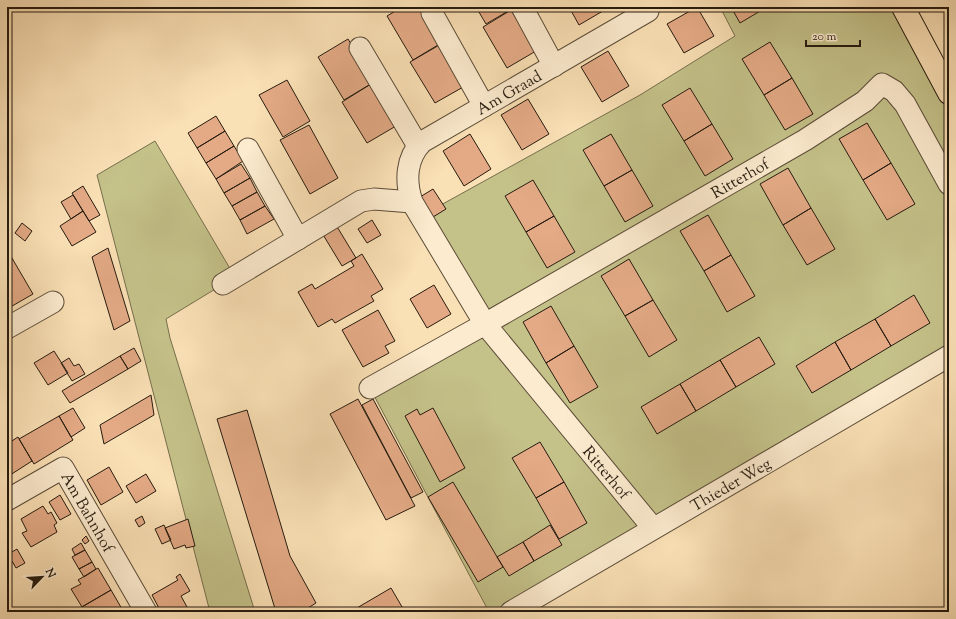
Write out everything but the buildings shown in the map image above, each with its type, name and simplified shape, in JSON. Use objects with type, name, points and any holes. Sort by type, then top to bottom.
[{"type":"main road","points":[[903,7],[949,94]]},
{"type":"street","points":[[522,7],[554,66]]},
{"type":"street","name":"Am Graad","points":[[418,146],[648,11],[649,7]]},
{"type":"street","points":[[432,13],[484,106]]},
{"type":"street","points":[[360,48],[418,146],[411,155],[410,163],[408,190],[412,202],[485,324]]},
{"type":"street","name":"Ritterhof","points":[[370,388],[485,324],[806,140],[865,101],[882,84],[894,91],[905,104],[949,184]]},
{"type":"street","points":[[248,149],[298,239]]},
{"type":"street","points":[[223,284],[361,201],[374,199],[412,202]]},
{"type":"street","points":[[7,328],[53,302]]},
{"type":"street","name":"Ritterhof","points":[[485,324],[653,528]]},
{"type":"street","name":"Thieder Weg","points":[[511,612],[949,356]]},
{"type":"street","name":"Am Bahnhof","points":[[7,500],[63,468],[146,612]]},
{"type":"shaded area","points":[[720,7],[890,7],[949,111],[949,364],[511,612],[489,612],[370,388],[485,324],[421,216],[640,95],[735,36]]},
{"type":"shaded area","points":[[155,141],[235,277],[166,319],[170,338],[255,612],[210,612],[97,175]]}]
